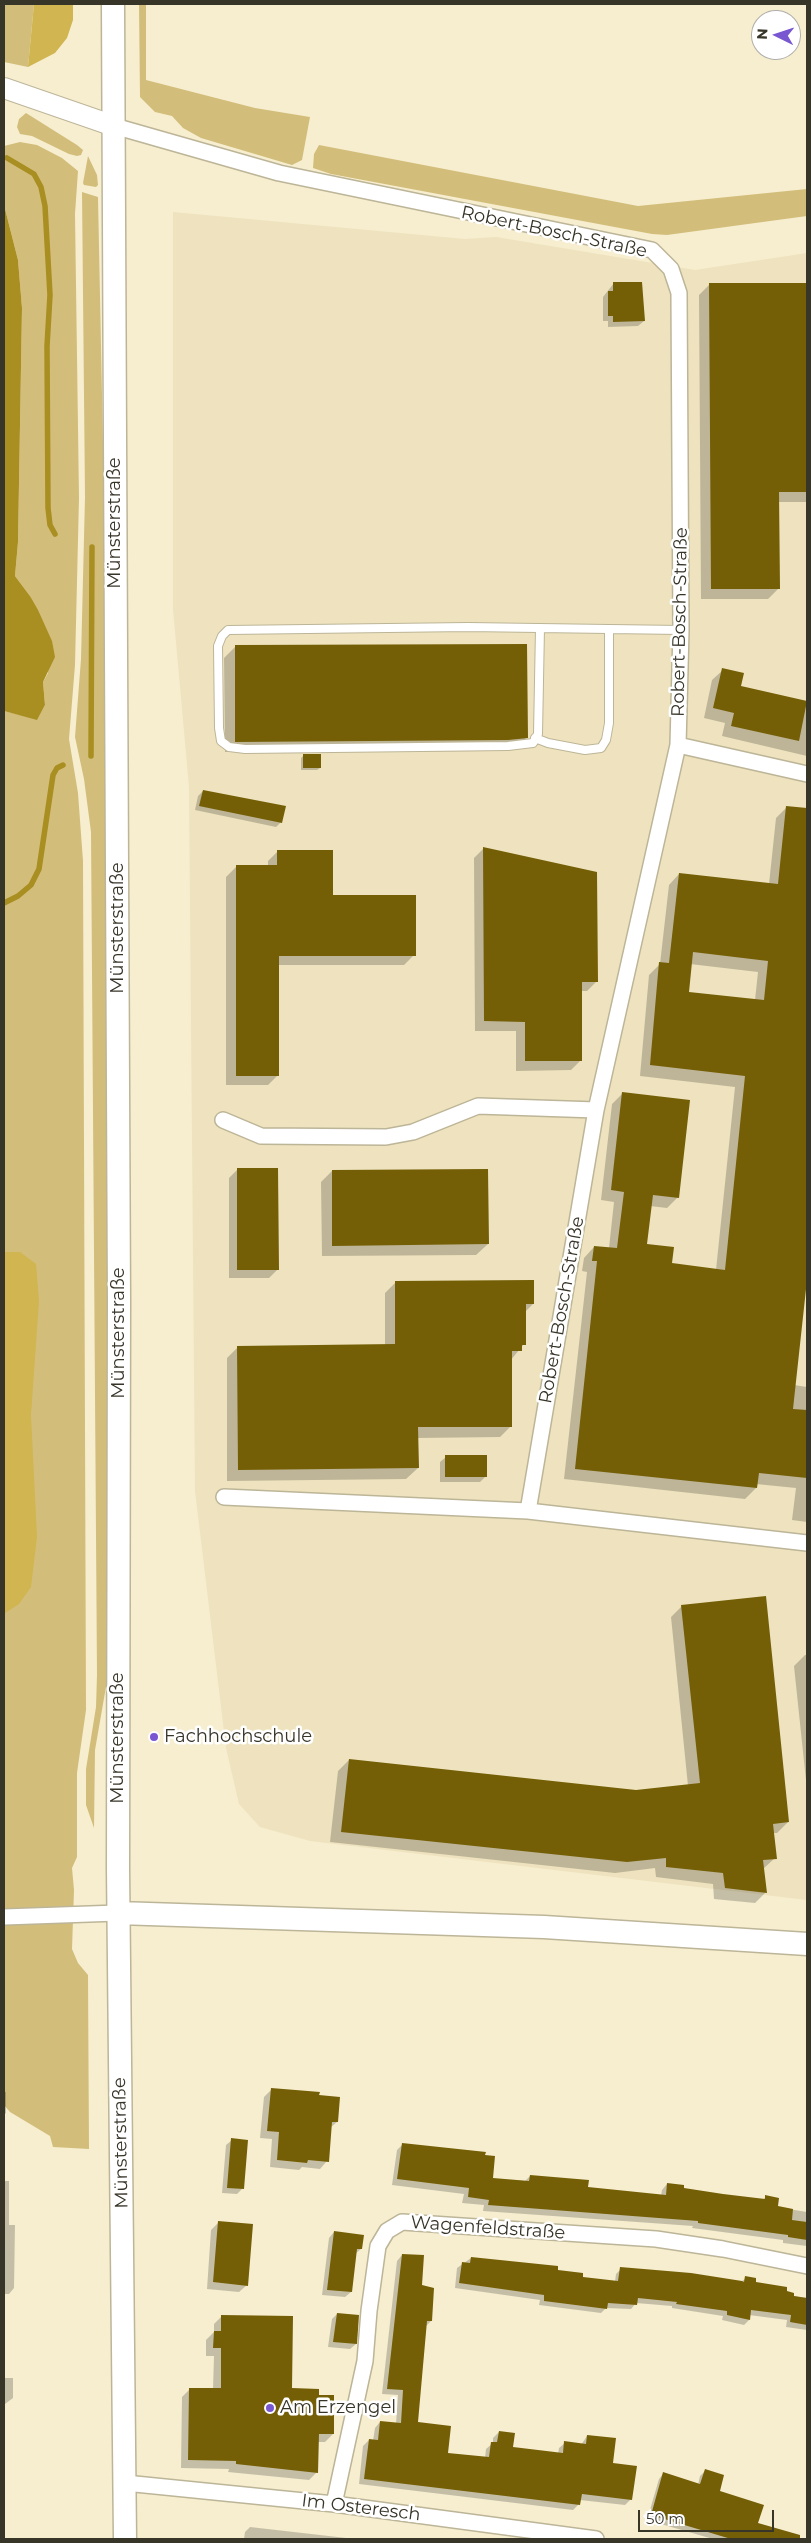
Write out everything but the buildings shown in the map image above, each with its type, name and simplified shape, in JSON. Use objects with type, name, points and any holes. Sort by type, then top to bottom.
[{"type":"main road","name":"Münsterstraße","points":[[113,4],[119,1301],[118,1913],[126,2539]]},
{"type":"main road","points":[[118,1913],[544,1927],[807,1944]]},
{"type":"street","points":[[4,88],[114,126]]},
{"type":"street","name":"Robert-Bosch-Straße","points":[[114,126],[279,173],[652,250],[671,269],[679,293],[681,630],[678,745],[596,1110],[528,1511]]},
{"type":"street","points":[[678,745],[807,774]]},
{"type":"street","points":[[223,1120],[261,1136],[386,1137],[413,1132],[478,1106],[596,1110]]},
{"type":"street","points":[[224,1496],[528,1511],[807,1543]]},
{"type":"street","points":[[4,1917],[118,1913]]},
{"type":"street","name":"Wagenfeldstraße","points":[[334,2504],[366,2362],[370,2301],[378,2246],[388,2231],[402,2222],[656,2239],[723,2249],[807,2266]]},
{"type":"street","name":"Im Osteresch","points":[[125,2483],[334,2504],[596,2539]]},
{"type":"lane","points":[[540,628],[538,734],[533,743],[516,746],[244,749],[229,747],[221,740],[219,728],[218,646],[222,636],[228,630],[238,628],[540,628],[681,630]]},
{"type":"lane","points":[[535,738],[548,743],[585,750],[601,748],[606,740],[609,723],[609,629]]},
{"type":"shaded area","points":[[4,4],[34,4],[28,67],[4,62]]},
{"type":"shaded area","points":[[34,4],[73,4],[73,20],[67,38],[55,53],[28,67]]},
{"type":"shaded area","points":[[139,4],[146,4],[146,80],[255,108],[310,117],[302,160],[292,165],[201,138],[183,128],[172,116],[155,112],[140,97]]},
{"type":"shaded area","points":[[26,113],[77,145],[83,150],[81,155],[69,154],[32,136],[20,134],[17,127],[19,119]]},
{"type":"shaded area","points":[[20,142],[37,145],[62,158],[78,171],[75,214],[79,498],[75,665],[69,739],[78,793],[83,861],[86,1710],[77,1773],[77,1857],[72,1868],[74,1890],[72,1949],[78,1963],[88,1975],[89,2149],[53,2147],[50,2136],[10,2112],[4,2105],[4,711],[37,719],[45,705],[43,682],[48,673],[30,596],[15,576],[18,542],[22,308],[18,260],[4,205],[4,146]]},
{"type":"shaded area","points":[[319,145],[638,206],[807,189],[807,216],[667,235],[652,234],[331,174],[313,168],[314,154]]},
{"type":"shaded area","points":[[88,156],[97,175],[98,185],[96,187],[84,185],[83,183]]},
{"type":"shaded area","points":[[82,192],[98,197],[104,493],[110,1628],[107,1681],[95,1750],[94,1828],[86,1805],[86,1769],[96,1707],[97,1675],[91,832],[84,779],[75,737],[81,659],[85,497]]},
{"type":"shaded area","points":[[4,205],[18,260],[22,308],[18,542],[15,576],[38,610],[52,641],[55,657],[43,682],[45,705],[37,720],[4,711]]},
{"type":"shaded area","points":[[173,212],[465,239],[496,237],[695,270],[807,253],[807,1900],[310,1841],[260,1827],[239,1804],[226,1748],[195,1491],[189,787],[173,609]]},
{"type":"shaded area","points":[[4,1252],[20,1252],[36,1264],[39,1301],[31,1415],[37,1537],[31,1587],[19,1604],[5,1613]]},
{"type":"waterway","points":[[7,158],[34,174],[41,187],[45,206],[50,295],[47,346],[48,508],[50,525],[55,534]]},
{"type":"waterway","points":[[91,756],[92,547]]},
{"type":"waterway","points":[[4,903],[18,896],[31,885],[39,869],[53,775],[57,768],[63,765]]},
{"type":"place","name":"Fachhochschule","points":[[154,1737]]},
{"type":"place","name":"Am Erzengel","points":[[270,2408]]}]
